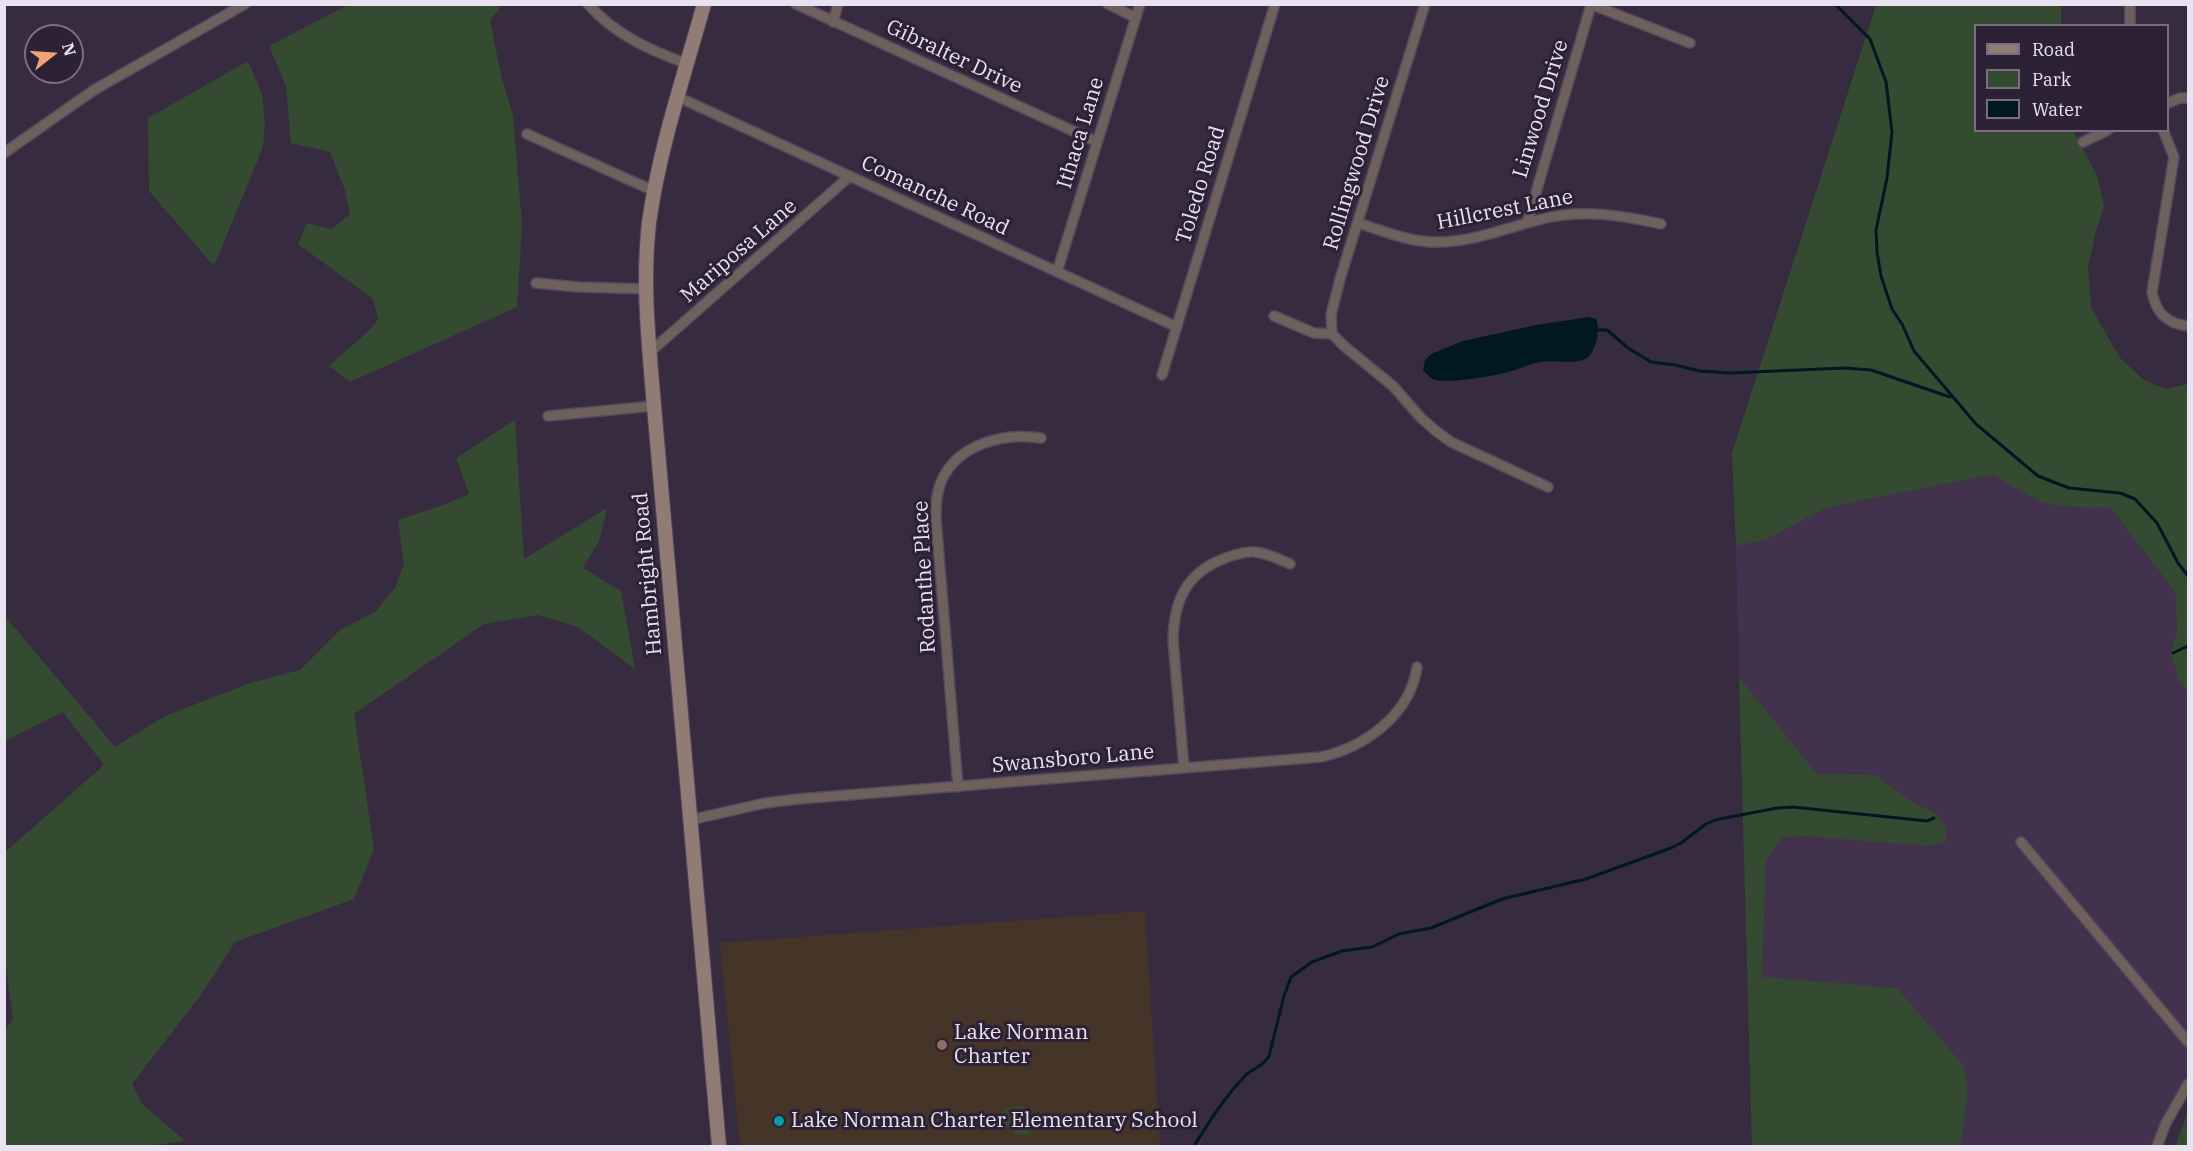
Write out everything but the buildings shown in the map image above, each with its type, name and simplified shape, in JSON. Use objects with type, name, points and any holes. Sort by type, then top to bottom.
[{"type":"main road","name":"Hambright Road","points":[[704,4],[654,191],[647,245],[647,289],[654,406],[719,1146]]},
{"type":"street","points":[[4,153],[94,90],[245,4]]},
{"type":"street","points":[[588,4],[607,23],[626,36],[647,48],[688,64]]},
{"type":"street","name":"Gibralter Drive","points":[[796,4],[1097,142]]},
{"type":"street","points":[[833,22],[838,4]]},
{"type":"street","points":[[1107,4],[1136,18]]},
{"type":"street","name":"Ithaca Lane","points":[[1057,272],[1140,4]]},
{"type":"street","name":"Toledo Road","points":[[1162,375],[1275,4]]},
{"type":"street","name":"Rollingwood Drive","points":[[1332,333],[1331,315],[1425,4]]},
{"type":"street","points":[[1590,4],[1690,44]]},
{"type":"street","name":"Linwood Drive","points":[[1527,223],[1590,4]]},
{"type":"street","points":[[2130,4],[2130,24]]},
{"type":"street","name":"Comanche Road","points":[[678,97],[1177,327]]},
{"type":"street","points":[[2169,103],[2180,98],[2188,98]]},
{"type":"street","points":[[2083,142],[2104,132]]},
{"type":"street","points":[[2164,132],[2174,157],[2152,292],[2159,313],[2168,321],[2188,326]]},
{"type":"street","points":[[527,134],[654,191]]},
{"type":"street","name":"Mariposa Lane","points":[[650,352],[850,176]]},
{"type":"street","name":"Hillcrest Lane","points":[[1358,223],[1425,242],[1439,243],[1551,217],[1595,213],[1625,216],[1661,224]]},
{"type":"street","points":[[536,283],[647,289]]},
{"type":"street","points":[[1274,316],[1314,333],[1332,333],[1344,346],[1393,386],[1421,418],[1451,442],[1548,487]]},
{"type":"street","points":[[548,416],[654,406]]},
{"type":"street","name":"Rodanthe Place","points":[[958,787],[936,519],[938,492],[946,471],[965,453],[978,445],[1004,437],[1041,438]]},
{"type":"street","points":[[1184,768],[1173,640],[1174,619],[1181,596],[1190,581],[1206,567],[1234,555],[1254,552],[1290,564]]},
{"type":"street","name":"Swansboro Lane","points":[[690,820],[765,803],[798,799],[1321,758],[1349,748],[1376,733],[1397,711],[1411,689],[1416,667]]},
{"type":"street","points":[[2022,842],[2188,1042]]},
{"type":"street","points":[[2157,1146],[2166,1123],[2188,1084]]},
{"type":"shaded area","points":[[1990,475],[2005,480],[2032,498],[2065,506],[2110,507],[2175,592],[2177,633],[2170,652],[2180,683],[2188,694],[2188,1084],[2157,1146],[1961,1146],[1968,1090],[1897,988],[1762,978],[1766,861],[1782,838],[1937,815],[1905,797],[1876,775],[1817,774],[1739,677],[1736,546],[1765,540],[1828,507]]},
{"type":"shaded area","name":"Lake Norman Charter","points":[[1145,911],[1160,1146],[740,1146],[720,943]]},
{"type":"green space","points":[[348,5],[502,5],[490,21],[502,79],[513,115],[522,225],[517,307],[350,382],[329,366],[371,329],[378,319],[373,299],[298,244],[307,223],[331,229],[350,215],[345,190],[330,152],[291,143],[286,86],[269,46]]},
{"type":"green space","points":[[1876,5],[2061,5],[2061,24],[1974,24],[1974,132],[2074,132],[2097,176],[2104,206],[2088,267],[2091,308],[2120,358],[2144,380],[2165,389],[2188,384],[2188,694],[2180,683],[2170,652],[2177,633],[2175,592],[2110,507],[2050,504],[2031,497],[1990,475],[1828,507],[1765,540],[1736,546],[1732,453]]},
{"type":"green space","points":[[248,61],[262,94],[265,123],[263,147],[214,266],[149,191],[148,118]]},
{"type":"green space","points":[[515,420],[524,559],[607,508],[599,541],[583,568],[621,591],[635,669],[578,627],[538,615],[484,624],[354,714],[374,849],[354,899],[235,942],[200,996],[132,1084],[142,1104],[185,1141],[147,1146],[5,1146],[5,1031],[13,1018],[5,960],[5,852],[104,765],[63,712],[5,741],[5,616],[115,747],[165,716],[250,683],[300,670],[340,630],[375,612],[395,588],[404,564],[398,520],[469,494],[456,458]]},
{"type":"green space","points":[[1739,677],[1817,774],[1876,775],[1905,797],[1937,815],[1947,828],[1946,841],[1930,846],[1805,836],[1782,838],[1766,861],[1762,977],[1897,988],[1963,1065],[1968,1090],[1961,1146],[1752,1146]]},
{"type":"green space","points":[[1024,1106],[1032,1118],[1033,1129],[1029,1134],[1018,1134],[1003,1125],[1001,1113],[1007,1108]]},
{"type":"green space","points":[[2188,1113],[2188,1146],[2175,1146]]},
{"type":"water","points":[[1589,317],[1596,319],[1598,334],[1590,355],[1582,360],[1541,362],[1505,373],[1457,381],[1439,381],[1423,370],[1425,360],[1431,354],[1463,341],[1536,325]]},
{"type":"waterway","points":[[1835,4],[1870,39],[1886,82],[1892,132],[1887,178],[1876,230],[1877,252],[1881,276],[1892,309],[1902,324],[1914,351],[1976,424],[2038,476],[2069,488],[2120,493],[2135,499],[2157,523],[2178,563],[2188,576]]},
{"type":"waterway","points":[[1596,330],[1607,330],[1628,348],[1651,362],[1700,371],[1730,373],[1845,368],[1871,370],[1950,397]]},
{"type":"waterway","points":[[2173,653],[2188,646]]},
{"type":"waterway","points":[[1194,1146],[1217,1110],[1237,1085],[1269,1056],[1291,977],[1312,962],[1342,951],[1372,947],[1399,934],[1431,928],[1502,899],[1586,879],[1671,848],[1715,820],[1793,807],[1927,821],[1934,818]]},
{"type":"place","name":"Lake Norman Charter","points":[[942,1045]]},
{"type":"place","name":"Lake Norman Charter Elementary School","points":[[779,1121]]}]
